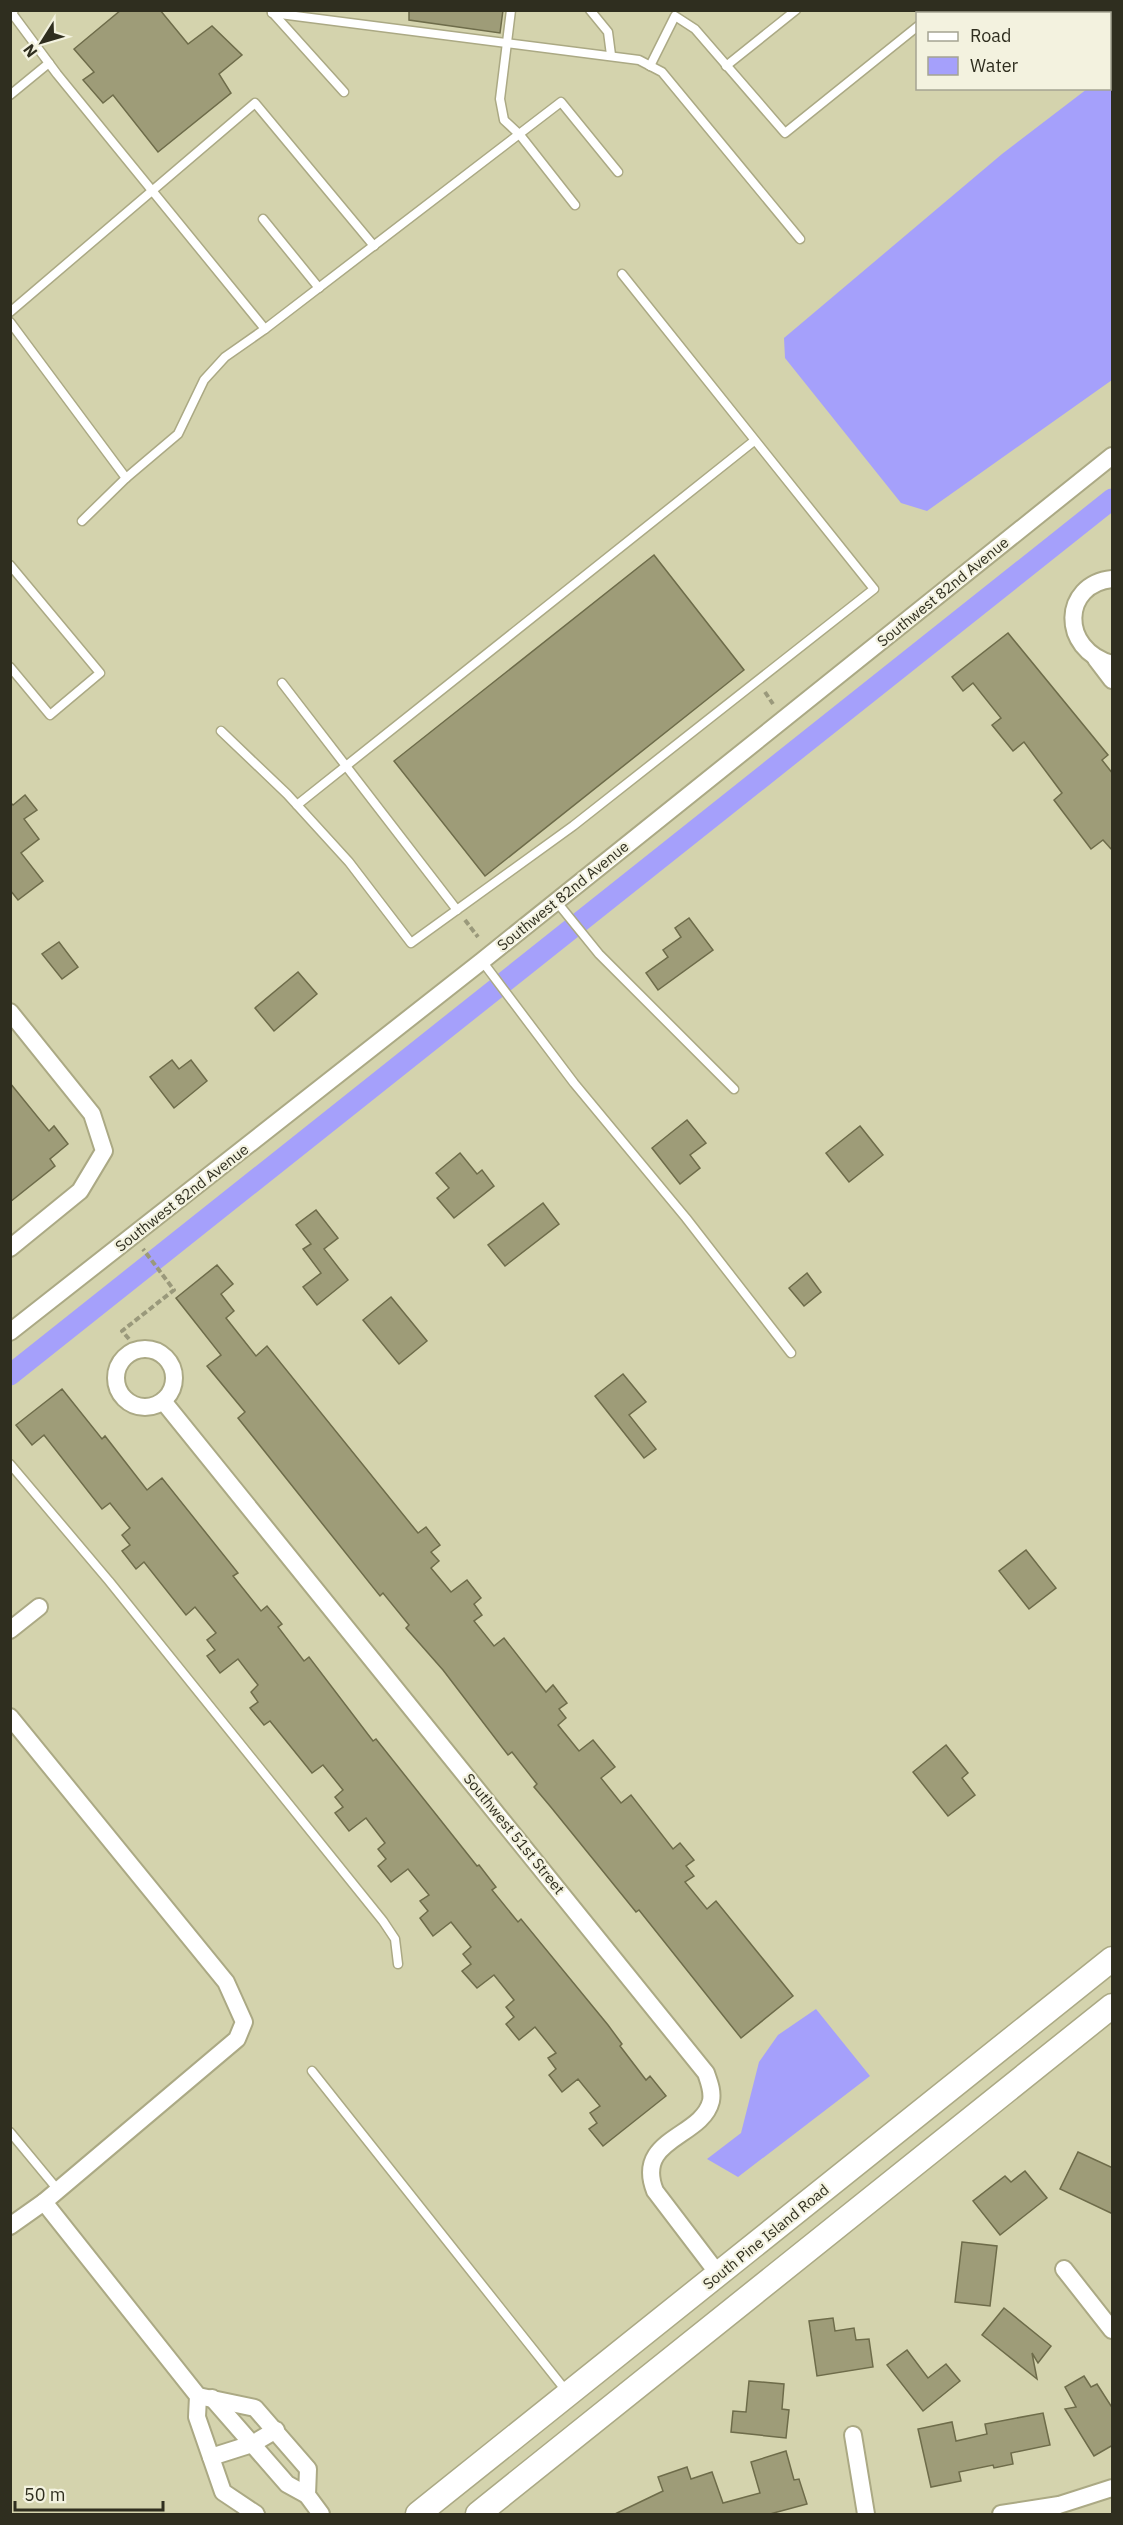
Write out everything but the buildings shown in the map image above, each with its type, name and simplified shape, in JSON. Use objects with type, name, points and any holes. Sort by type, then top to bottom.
[{"type":"main road","name":"South Pine Island Road","points":[[418,2514],[1113,1959]]},
{"type":"main road","points":[[478,2514],[1113,2006]]},
{"type":"street","name":"Southwest 82nd Avenue","points":[[10,1332],[482,961],[1113,456]]},
{"type":"street","points":[[1113,579],[1103,580],[1088,588],[1078,601],[1073,617],[1075,634],[1083,649],[1096,659],[1113,680]]},
{"type":"street","points":[[1096,659],[1113,664]]},
{"type":"street","points":[[10,1012],[92,1114],[104,1150],[80,1191],[10,1248]]},
{"type":"street","name":"Southwest 51st Street","points":[[163,1401],[706,2073],[711,2089],[711,2102],[703,2114],[656,2156],[650,2167],[650,2178],[655,2191],[719,2275]]},
{"type":"street","points":[[10,1630],[39,1607]]},
{"type":"street","points":[[10,1717],[226,1982],[244,2022],[237,2039],[44,2202],[10,2226]]},
{"type":"street","points":[[44,2202],[205,2397],[252,2444],[287,2484],[307,2495],[321,2514]]},
{"type":"street","points":[[1064,2269],[1113,2330]]},
{"type":"street","points":[[205,2397],[255,2408],[308,2469],[307,2495]]},
{"type":"street","points":[[205,2397],[197,2417],[223,2492],[256,2514]]},
{"type":"street","points":[[211,2457],[252,2444],[276,2430]]},
{"type":"street","points":[[853,2435],[866,2514]]},
{"type":"street","points":[[1001,2514],[1059,2505],[1113,2488]]},
{"type":"lane","points":[[14,10],[11,12],[49,63],[266,328]]},
{"type":"lane","points":[[511,10],[500,99],[504,120],[520,135],[575,205]]},
{"type":"lane","points":[[590,10],[608,32],[611,55]]},
{"type":"lane","points":[[726,66],[796,10]]},
{"type":"lane","points":[[272,12],[639,60],[662,72],[800,239]]},
{"type":"lane","points":[[272,12],[344,92]]},
{"type":"lane","points":[[650,66],[676,13],[695,29],[785,133],[916,28]]},
{"type":"lane","points":[[10,95],[49,63]]},
{"type":"lane","points":[[82,522],[126,478],[178,434],[204,380],[225,357],[319,288],[561,102],[618,171]]},
{"type":"lane","points":[[10,312],[255,103],[374,246]]},
{"type":"lane","points":[[263,219],[319,288]]},
{"type":"lane","points":[[220,731],[297,806],[349,862],[411,943],[573,826],[874,589],[622,274]]},
{"type":"lane","points":[[10,322],[126,478]]},
{"type":"lane","points":[[297,806],[754,441]]},
{"type":"lane","points":[[10,668],[50,715],[100,673],[11,567]]},
{"type":"lane","points":[[282,682],[457,910]]},
{"type":"lane","points":[[556,901],[592,945],[734,1089]]},
{"type":"lane","points":[[482,961],[574,1083],[686,1218],[791,1353]]},
{"type":"lane","points":[[10,1464],[109,1581],[383,1921],[395,1939],[398,1964]]},
{"type":"lane","points":[[312,2071],[569,2395]]},
{"type":"lane","points":[[10,2132],[58,2190]]},
{"type":"path","points":[[457,910],[478,937]]},
{"type":"path","points":[[129,1339],[122,1331],[174,1290],[142,1248]]},
{"type":"water","points":[[1112,69],[1112,380],[927,511],[901,503],[785,358],[784,338],[1002,154],[1086,90],[1111,90]]},
{"type":"water","points":[[816,2009],[870,2076],[738,2177],[707,2159],[741,2133],[759,2062],[778,2035]]},
{"type":"waterway","points":[[10,1375],[1112,499]]}]
